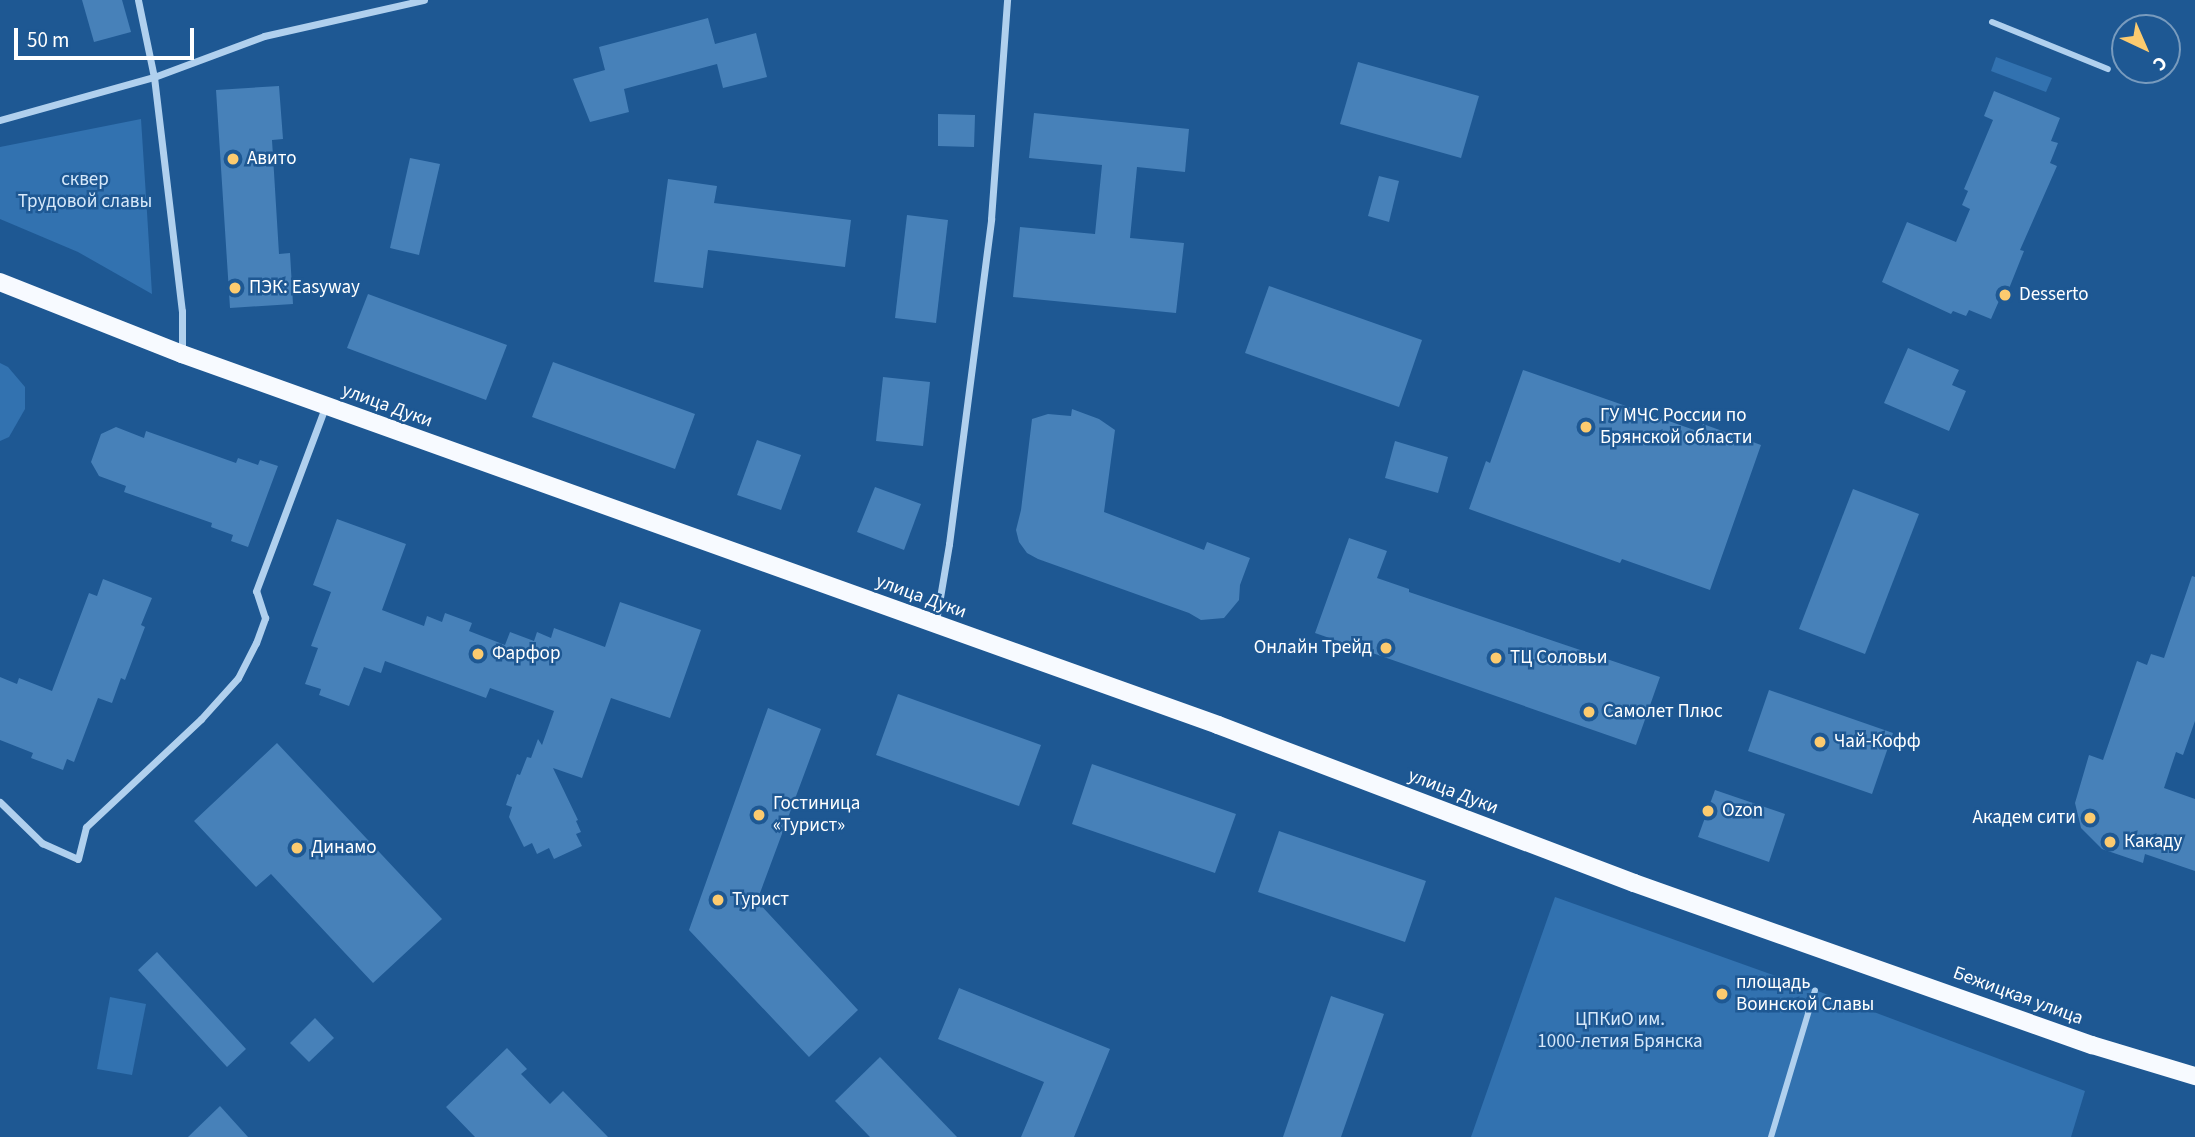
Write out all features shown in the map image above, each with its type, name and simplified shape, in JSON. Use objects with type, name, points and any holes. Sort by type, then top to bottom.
[{"type":"main road","name":"улица Дуки","points":[[0,282],[182,354],[1240,733],[1634,883],[1828,950]]},
{"type":"main road","name":"Бежицкая улица","points":[[1828,950],[2092,1045],[2195,1076]]},
{"type":"street","points":[[138,0],[154,77],[182,311],[182,354]]},
{"type":"street","points":[[0,120],[154,77],[264,36],[424,0]]},
{"type":"street","points":[[935,624],[949,544],[991,219],[1007,0]]},
{"type":"street","points":[[1992,22],[2108,69]]},
{"type":"street","points":[[0,802],[42,843],[78,859],[86,827],[201,719],[237,678],[256,643],[265,618],[256,592],[325,406]]},
{"type":"street","points":[[1770,1137],[1815,990]]},
{"type":"green space","points":[[1996,57],[2052,78],[2046,92],[1991,71]]},
{"type":"green space","name":"сквер Трудовой славы","points":[[141,119],[152,294],[78,252],[0,219],[0,147]]},
{"type":"green space","points":[[0,363],[8,367],[25,387],[25,409],[9,437],[0,441]]},
{"type":"green space","name":"ЦПКиО им. 1000-летия Брянска","points":[[1555,897],[2085,1091],[2071,1137],[1471,1137]]},
{"type":"green space","points":[[110,997],[146,1004],[132,1075],[97,1069]]},
{"type":"building","points":[[82,0],[122,0],[131,32],[94,42]]},
{"type":"building","points":[[708,18],[715,44],[756,33],[767,77],[723,88],[717,64],[624,89],[629,112],[590,122],[573,79],[605,70],[599,47]]},
{"type":"building","points":[[1358,62],[1479,96],[1461,158],[1340,124]]},
{"type":"building","points":[[279,86],[283,139],[272,140],[279,254],[290,253],[293,304],[230,308],[216,90]]},
{"type":"building","points":[[1994,91],[2060,118],[2051,141],[2058,143],[2050,163],[2057,166],[2020,250],[2024,251],[2006,296],[2002,294],[1991,319],[1969,310],[1966,316],[1953,311],[1951,314],[1882,282],[1907,222],[1956,242],[1970,209],[1962,205],[1968,191],[1964,189],[1993,120],[1984,116]]},
{"type":"building","points":[[1034,113],[1189,129],[1185,172],[1137,167],[1130,238],[1184,243],[1176,313],[1013,297],[1020,227],[1095,234],[1102,165],[1029,158]]},
{"type":"building","points":[[938,114],[975,115],[974,147],[938,146]]},
{"type":"building","points":[[410,158],[440,164],[419,255],[390,248]]},
{"type":"building","points":[[1379,176],[1399,181],[1389,222],[1368,216]]},
{"type":"building","points":[[668,179],[717,186],[714,203],[851,220],[845,267],[708,250],[703,288],[654,282]]},
{"type":"building","points":[[907,215],[948,220],[936,323],[895,318]]},
{"type":"building","points":[[1269,286],[1422,340],[1399,407],[1245,353]]},
{"type":"building","points":[[368,294],[507,345],[486,400],[347,348]]},
{"type":"building","points":[[1908,348],[1959,370],[1952,385],[1966,391],[1949,431],[1884,403]]},
{"type":"building","points":[[553,362],[695,414],[675,469],[532,417]]},
{"type":"building","points":[[1523,370],[1700,432],[1703,424],[1761,445],[1710,590],[1622,559],[1620,563],[1469,509],[1486,461],[1490,463]]},
{"type":"building","points":[[883,377],[930,382],[923,446],[876,441]]},
{"type":"building","points":[[1072,409],[1099,419],[1115,430],[1104,512],[1204,550],[1207,542],[1250,558],[1240,585],[1239,600],[1224,618],[1201,620],[1189,613],[1038,559],[1027,553],[1019,542],[1016,530],[1032,419],[1048,414],[1071,416]]},
{"type":"building","points":[[116,427],[144,438],[146,431],[236,463],[238,458],[258,465],[260,460],[278,466],[248,547],[231,541],[233,535],[211,527],[212,523],[124,492],[126,486],[99,476],[91,462],[101,434]]},
{"type":"building","points":[[757,440],[801,455],[781,510],[737,495]]},
{"type":"building","points":[[1395,441],[1448,457],[1438,493],[1385,478]]},
{"type":"building","points":[[875,487],[921,504],[904,550],[857,532]]},
{"type":"building","points":[[1853,489],[1919,514],[1865,654],[1799,629]]},
{"type":"building","points":[[337,519],[406,544],[382,610],[424,626],[427,616],[442,622],[445,613],[472,623],[469,631],[505,645],[510,632],[534,641],[537,632],[551,638],[554,628],[605,647],[620,602],[701,630],[670,718],[611,698],[582,778],[553,768],[578,820],[576,821],[581,832],[576,834],[582,846],[554,859],[549,848],[537,854],[532,843],[524,847],[509,817],[512,807],[506,805],[517,774],[520,775],[527,757],[531,758],[538,739],[542,745],[554,711],[490,688],[486,698],[385,661],[381,673],[364,667],[349,706],[319,695],[321,689],[305,684],[318,648],[311,646],[331,592],[313,585]]},
{"type":"building","name":"ТЦ Соловьи","points":[[1349,538],[1387,551],[1377,578],[1409,589],[1409,592],[1660,677],[1636,745],[1315,633]]},
{"type":"building","points":[[2192,576],[2195,577],[2195,721],[2183,755],[2176,752],[2164,788],[2195,799],[2195,871],[2145,854],[2143,863],[2102,849],[2081,828],[2075,803],[2089,755],[2103,760],[2137,661],[2147,665],[2151,654],[2164,658]]},
{"type":"building","points":[[103,579],[152,598],[141,625],[145,627],[125,680],[121,678],[112,703],[98,698],[74,762],[67,759],[63,770],[31,758],[33,753],[0,740],[0,677],[17,684],[19,678],[52,691],[89,593],[97,596]]},
{"type":"building","name":"Чай-Кофф","points":[[1769,690],[1893,733],[1872,794],[1748,751]]},
{"type":"building","points":[[898,694],[1041,745],[1019,806],[876,755]]},
{"type":"building","name":"Гостиница «Турист»","points":[[768,708],[821,729],[757,901],[858,1010],[809,1057],[689,930]]},
{"type":"building","name":"Динамо","points":[[277,743],[442,919],[373,983],[271,874],[256,887],[194,821]]},
{"type":"building","points":[[1092,764],[1236,814],[1215,873],[1072,824]]},
{"type":"building","points":[[1715,790],[1785,814],[1769,862],[1698,837]]},
{"type":"building","points":[[1279,831],[1426,881],[1405,942],[1258,892]]},
{"type":"building","points":[[157,952],[246,1049],[227,1067],[138,970]]},
{"type":"building","points":[[959,988],[1110,1049],[1074,1137],[1021,1137],[1044,1082],[938,1039]]},
{"type":"building","points":[[1331,996],[1384,1014],[1341,1137],[1283,1137]]},
{"type":"building","points":[[315,1018],[334,1038],[309,1062],[290,1043]]},
{"type":"building","points":[[507,1048],[527,1069],[521,1074],[550,1104],[563,1091],[608,1137],[475,1137],[446,1107]]},
{"type":"building","points":[[880,1057],[957,1137],[870,1137],[835,1101]]},
{"type":"building","points":[[220,1106],[248,1137],[188,1137]]},
{"type":"place","name":"Авито","points":[[233,159]]},
{"type":"place","name":"ПЭК: Easyway","points":[[235,288]]},
{"type":"place","name":"Desserto","points":[[2005,295]]},
{"type":"place","name":"ГУ МЧС России по Брянской области","points":[[1586,427]]},
{"type":"place","name":"Онлайн Трейд","points":[[1386,648]]},
{"type":"place","name":"Фарфор","points":[[478,654]]},
{"type":"place","name":"ТЦ Соловьи","points":[[1496,658]]},
{"type":"place","name":"Самолет Плюс","points":[[1589,712]]},
{"type":"place","name":"Чай-Кофф","points":[[1820,742]]},
{"type":"place","name":"Ozon","points":[[1708,811]]},
{"type":"place","name":"Гостиница «Турист»","points":[[759,815]]},
{"type":"place","name":"Академ сити","points":[[2090,818]]},
{"type":"place","name":"Какаду","points":[[2110,842]]},
{"type":"place","name":"Динамо","points":[[297,848]]},
{"type":"place","name":"Турист","points":[[718,900]]},
{"type":"place","name":"площадь Воинской Славы","points":[[1722,994]]}]
